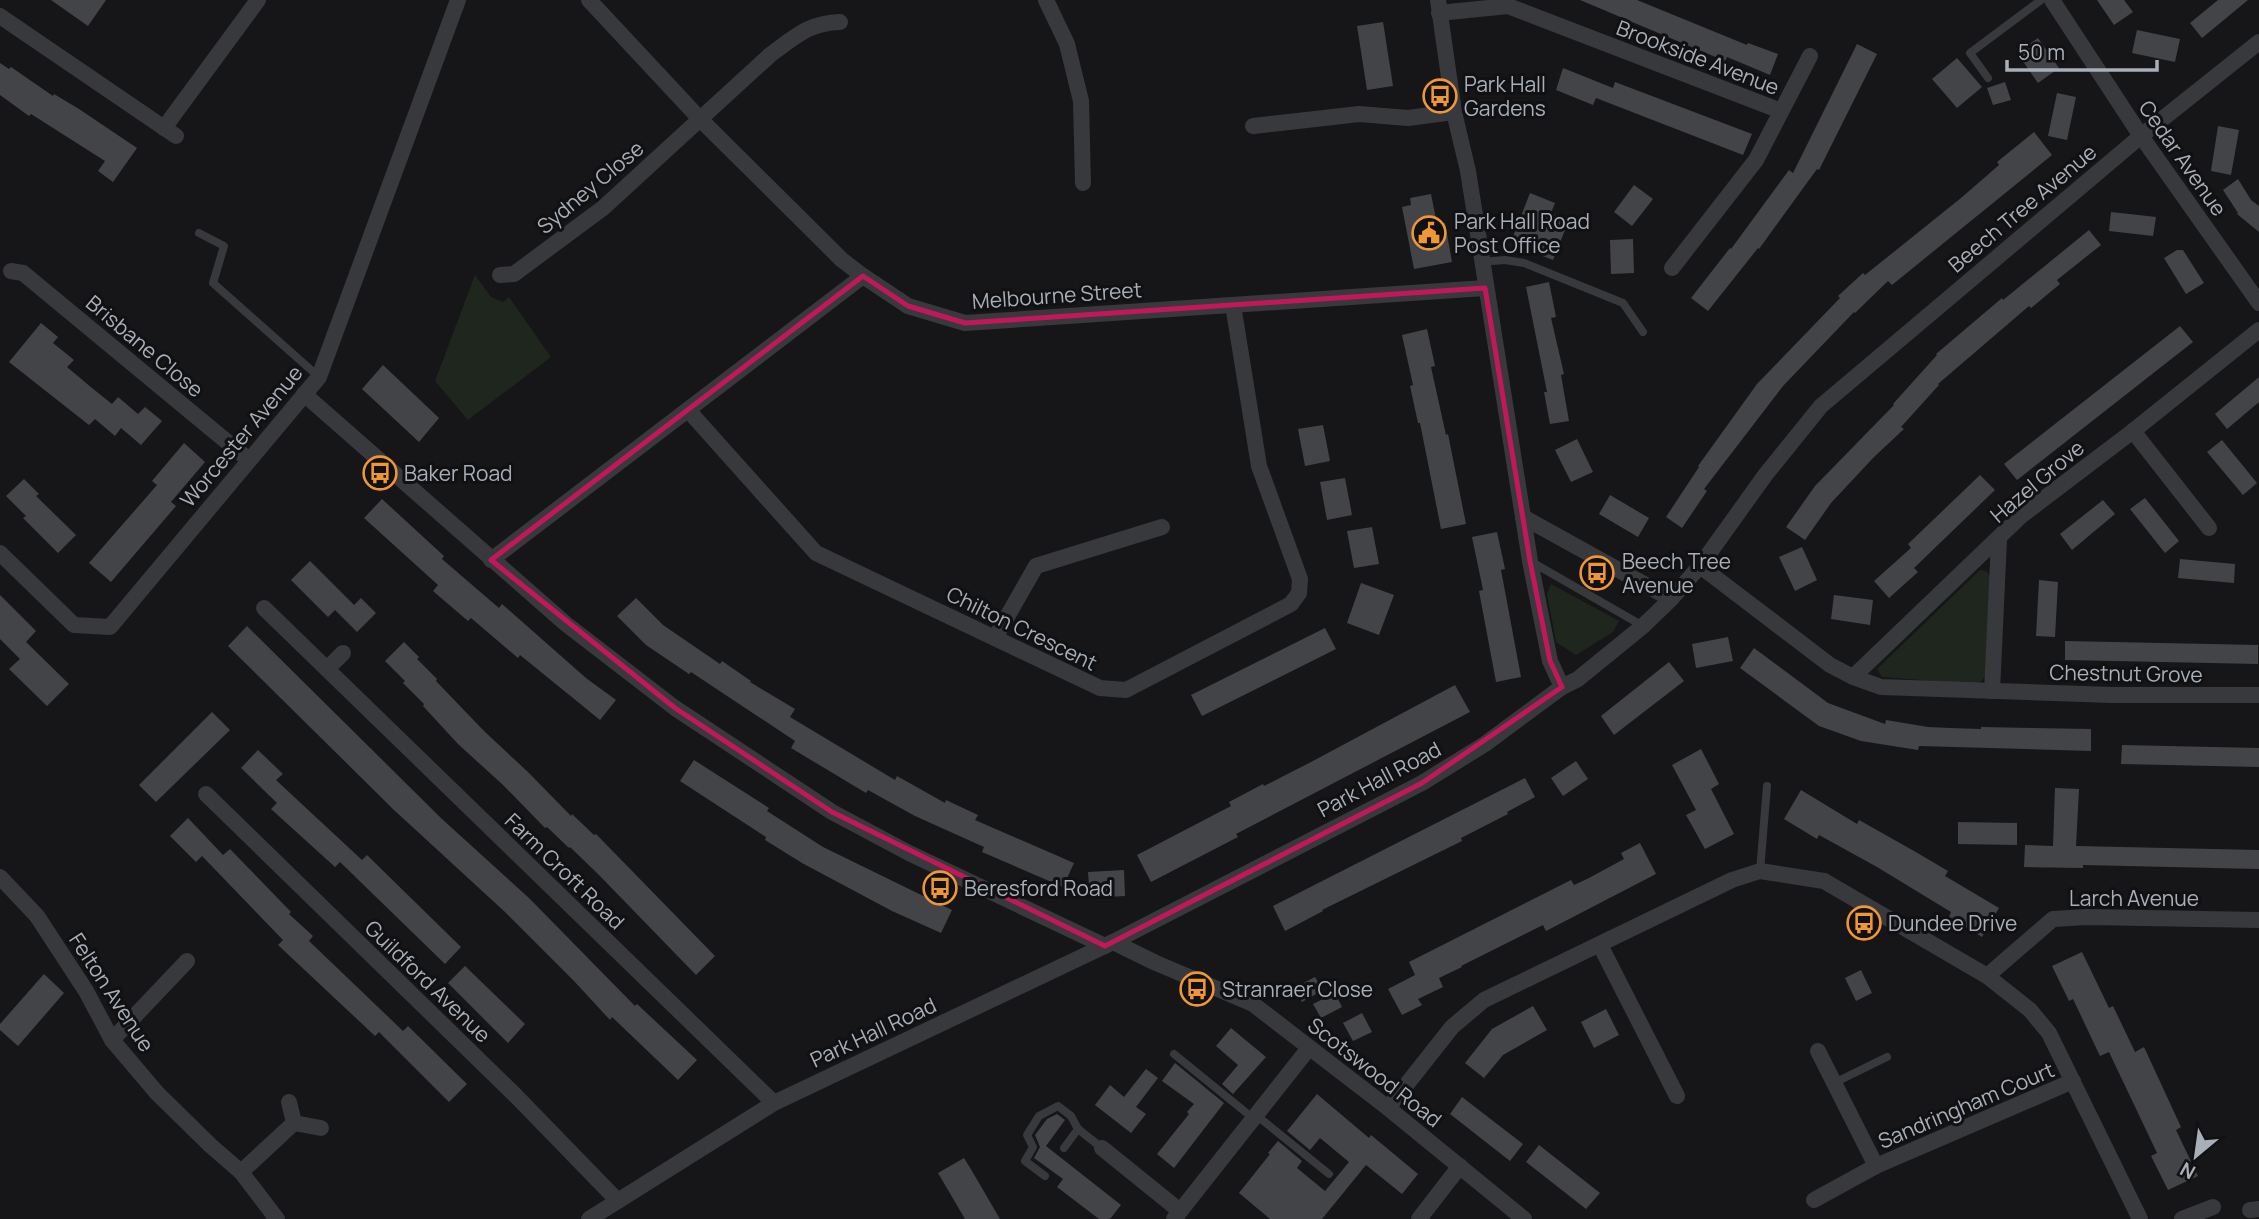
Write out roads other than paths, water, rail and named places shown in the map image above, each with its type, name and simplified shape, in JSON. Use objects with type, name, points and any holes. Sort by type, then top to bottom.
[{"type":"street","points":[[0,16],[170,132],[258,0]]},
{"type":"street","name":"Worcester Avenue","points":[[0,553],[74,625],[110,627],[319,377],[458,0]]},
{"type":"street","name":"Melbourne Street","points":[[589,0],[700,118],[842,260],[908,306],[965,323],[1485,288]]},
{"type":"street","points":[[1046,0],[1067,44],[1081,100],[1083,183]]},
{"type":"street","name":"Cedar Avenue","points":[[2052,0],[2141,136],[2259,303]]},
{"type":"street","points":[[1439,6],[1454,112],[1468,170],[1530,561],[1550,661],[1562,687]]},
{"type":"street","name":"Brookside Avenue","points":[[1439,6],[1508,6],[1781,111]]},
{"type":"street","name":"Sydney Close","points":[[499,275],[514,274],[603,208],[700,118],[798,34],[822,23],[840,22]]},
{"type":"street","name":"Beech Tree Avenue","points":[[1562,687],[1578,679],[1671,598],[1700,566],[1766,474],[1821,406],[2141,136],[2259,42]]},
{"type":"street","name":"Brookside Avenue","points":[[1672,268],[1756,160],[1810,56]]},
{"type":"street","points":[[1253,126],[1359,114],[1408,118],[1454,112]]},
{"type":"street","name":"Brisbane Close","points":[[11,271],[23,273],[249,460]]},
{"type":"street","points":[[491,560],[863,276]]},
{"type":"street","name":"Chilton Crescent","points":[[688,410],[816,553],[1100,688],[1126,690],[1291,604],[1299,593],[1300,579],[1259,466],[1233,305]]},
{"type":"street","name":"Hazel Grove","points":[[1853,677],[1999,540],[2021,516],[2259,330]]},
{"type":"street","points":[[304,394],[566,624],[674,708],[832,813],[909,853],[1109,944]]},
{"type":"street","points":[[2133,431],[2209,528]]},
{"type":"street","points":[[1523,517],[1671,598]]},
{"type":"street","points":[[995,638],[1037,566],[1162,527]]},
{"type":"street","points":[[1992,691],[1999,540]]},
{"type":"street","name":"Chestnut Grove","points":[[1700,566],[1830,665],[1881,687],[2112,695],[2259,695]]},
{"type":"street","name":"Farm Croft Road","points":[[264,608],[774,1103]]},
{"type":"street","points":[[327,669],[344,653]]},
{"type":"street","name":"Park Hall Road","points":[[589,1219],[774,1103],[1109,944],[1422,783],[1485,744],[1562,687]]},
{"type":"street","name":"Guildford Avenue","points":[[206,794],[515,1095],[618,1202]]},
{"type":"street","points":[[1388,1108],[1452,1027],[1484,1000],[1732,880],[1760,871],[1824,881],[1987,976],[2030,1010],[2049,1033],[2140,1219]]},
{"type":"street","name":"Felton Avenue","points":[[0,877],[37,916],[86,991],[112,1040],[156,1093],[241,1172],[277,1219]]},
{"type":"street","name":"Larch Avenue","points":[[1987,976],[2053,919],[2259,920]]},
{"type":"street","name":"Scotswood Road","points":[[1109,944],[1253,1004],[1388,1108],[1524,1219]]},
{"type":"street","points":[[1600,945],[1677,1096]]},
{"type":"street","points":[[112,1040],[187,961]]},
{"type":"street","points":[[1102,1148],[1177,1215],[1310,1048]]},
{"type":"street","name":"Sandringham Court","points":[[1818,1051],[1876,1166]]},
{"type":"street","name":"Sandringham Court","points":[[1814,1200],[1876,1166],[2073,1081]]},
{"type":"street","points":[[289,1102],[294,1123]]},
{"type":"street","points":[[241,1172],[294,1123]]},
{"type":"street","points":[[294,1123],[321,1128]]},
{"type":"street","points":[[1419,1219],[1460,1166]]},
{"type":"street","points":[[2182,1219],[2213,1207]]},
{"type":"lane","points":[[1988,78],[1970,52],[2041,0]]},
{"type":"lane","points":[[199,233],[224,246],[214,283],[319,377]]},
{"type":"lane","points":[[1481,262],[1505,260],[1524,263],[1623,303],[1643,332]]},
{"type":"lane","points":[[1530,561],[1643,625]]},
{"type":"lane","points":[[1760,871],[1767,786]]},
{"type":"lane","points":[[1174,1054],[1329,1174]]},
{"type":"lane","points":[[1834,1083],[1887,1057]]},
{"type":"lane","points":[[1045,1176],[1025,1161],[1033,1147],[1027,1135],[1040,1116],[1058,1106],[1070,1116],[1078,1129],[1102,1148]]},
{"type":"lane","points":[[1064,1147],[1078,1129]]},
{"type":"place","name":"Park Hall Gardens","points":[[1440,96]]},
{"type":"place","name":"Park Hall Road Post Office","points":[[1429,233]]},
{"type":"place","name":"Baker Road","points":[[380,473]]},
{"type":"place","name":"Beech Tree Avenue","points":[[1597,573]]},
{"type":"place","name":"Beresford Road","points":[[940,888]]},
{"type":"place","name":"Dundee Drive","points":[[1864,923]]},
{"type":"place","name":"Stranraer Close","points":[[1197,989]]}]
